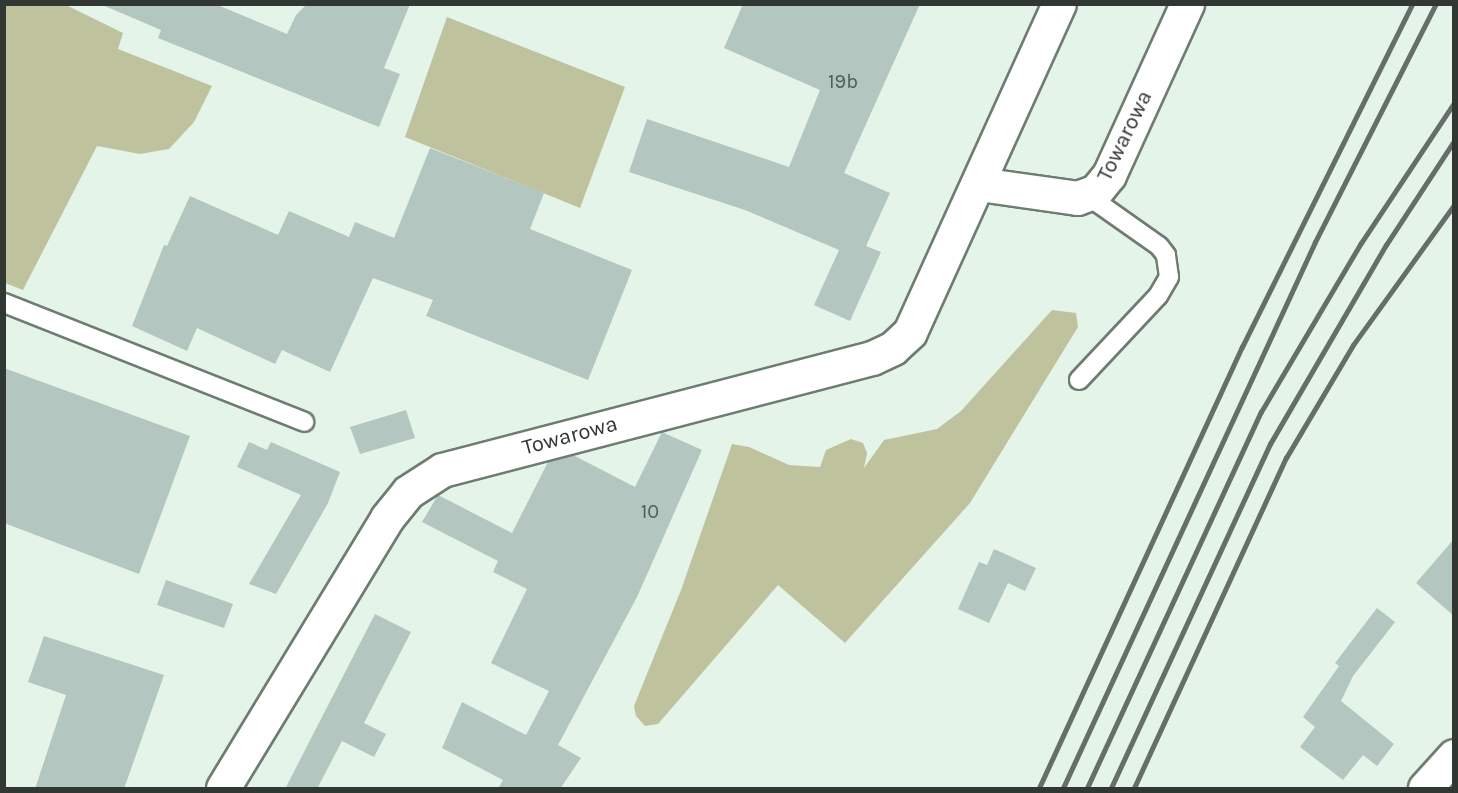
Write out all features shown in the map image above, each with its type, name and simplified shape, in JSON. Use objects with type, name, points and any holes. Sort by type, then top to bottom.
[{"type":"street","name":"Towarowa","points":[[224,789],[387,518],[408,492],[442,470],[872,358],[893,348],[910,332],[922,312],[1059,4]]},
{"type":"street","name":"Towarowa","points":[[979,184],[1088,196],[1104,184],[1187,4]]},
{"type":"lane","points":[[1079,380],[1158,296],[1169,277],[1166,255],[1159,246],[1088,196]]},
{"type":"lane","points":[[4,303],[304,422]]},
{"type":"green space","points":[[4,5],[66,5],[123,33],[118,49],[212,86],[194,122],[169,149],[140,154],[97,146],[23,290],[5,283]]},
{"type":"green space","points":[[447,17],[625,87],[580,208],[405,137]]},
{"type":"green space","points":[[1052,310],[1076,313],[1078,327],[970,503],[845,643],[778,585],[658,724],[645,726],[636,716],[634,706],[681,590],[732,444],[749,447],[789,465],[820,467],[826,450],[851,439],[863,443],[867,453],[864,468],[884,440],[937,429],[961,411]]},
{"type":"building","points":[[100,4],[215,4],[287,34],[296,15],[307,4],[410,4],[384,68],[400,74],[379,127],[158,38],[161,30]]},
{"type":"building","points":[[743,4],[920,4],[844,173],[890,193],[866,246],[881,252],[850,321],[814,305],[839,250],[745,210],[629,172],[647,119],[789,167],[820,90],[724,48]]},
{"type":"building","points":[[430,148],[544,193],[530,229],[632,270],[588,380],[426,316],[433,300],[373,278],[330,372],[282,350],[275,364],[197,328],[187,351],[132,326],[164,245],[167,246],[190,196],[278,235],[289,211],[349,237],[355,222],[394,238]]},
{"type":"building","points":[[4,368],[190,436],[139,574],[4,523]]},
{"type":"building","points":[[406,410],[415,438],[360,454],[350,427]]},
{"type":"building","points":[[662,432],[702,450],[637,597],[558,745],[581,758],[560,789],[498,789],[503,780],[442,748],[462,702],[526,735],[549,691],[491,663],[527,589],[493,572],[498,561],[422,522],[438,495],[512,533],[548,462],[573,455],[635,487]]},
{"type":"building","points":[[249,442],[267,450],[271,442],[340,472],[328,503],[276,594],[249,584],[301,495],[237,467]]},
{"type":"building","points":[[1454,539],[1454,616],[1416,583]]},
{"type":"building","points":[[994,549],[1036,568],[1025,591],[1008,583],[989,623],[958,609],[979,562],[987,565]]},
{"type":"building","points":[[166,580],[233,604],[224,628],[157,605]]},
{"type":"building","points":[[1377,608],[1395,622],[1353,676],[1341,701],[1394,744],[1377,766],[1363,755],[1343,780],[1300,747],[1315,727],[1303,717],[1339,666],[1335,663]]},
{"type":"building","points":[[375,614],[411,632],[364,723],[386,734],[374,757],[342,741],[317,789],[285,789]]},
{"type":"building","points":[[44,636],[164,675],[124,789],[35,789],[66,695],[28,682]]},
{"type":"railway","points":[[1039,788],[1242,347],[1412,4]]},
{"type":"railway","points":[[1063,788],[1315,242],[1436,4]]},
{"type":"railway","points":[[1087,788],[1261,412],[1361,243],[1454,103]]},
{"type":"railway","points":[[1111,788],[1270,444],[1386,245],[1454,141]]},
{"type":"railway","points":[[1134,788],[1286,458],[1353,345],[1454,205]]}]
